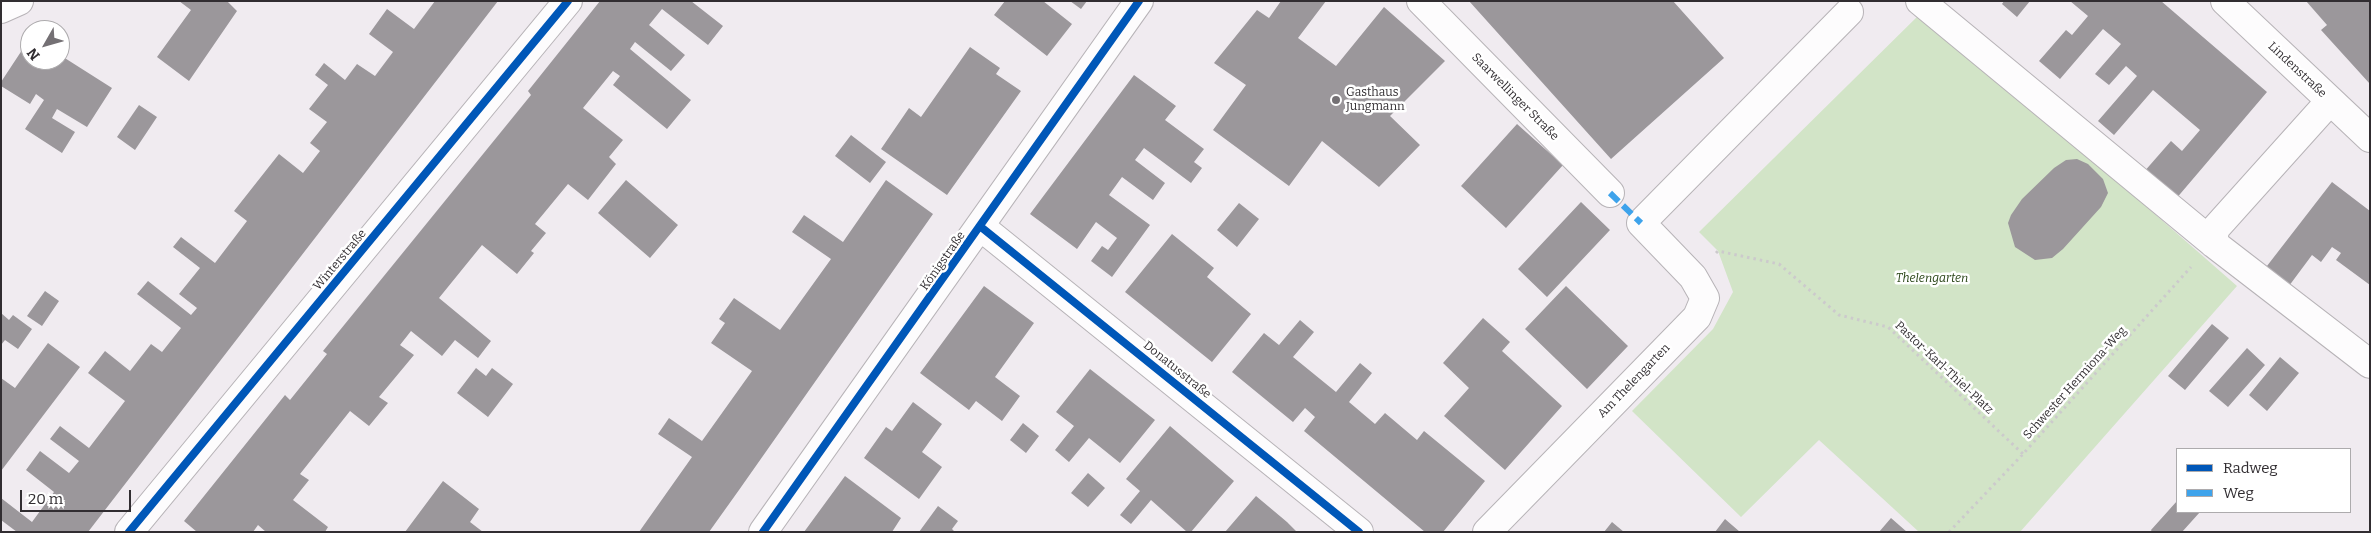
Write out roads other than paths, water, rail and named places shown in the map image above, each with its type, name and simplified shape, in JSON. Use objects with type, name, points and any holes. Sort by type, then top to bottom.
[{"type":"street","points":[[1,9],[19,1]]},
{"type":"street","name":"Winterstraße","points":[[128,532],[568,1]]},
{"type":"street","name":"Königstraße","points":[[763,532],[981,227],[1139,1]]},
{"type":"street","name":"Saarwellinger Straße","points":[[1421,1],[1610,192]]},
{"type":"street","points":[[1920,1],[2213,243],[2370,364]]},
{"type":"street","name":"Lindenstraße","points":[[2225,1],[2370,138]]},
{"type":"street","name":"Am Thelengarten","points":[[1487,532],[1696,317],[1705,298],[1693,277],[1641,223],[1849,12]]},
{"type":"street","points":[[2213,243],[2215,229],[2330,101]]},
{"type":"street","name":"Donatusstraße","points":[[981,227],[1359,532]]},
{"type":"place","name":"Gasthaus Jungmann","points":[[1336,100]]},
{"type":"park label","name":"Thelengarten","points":[[1932,279]]}]
